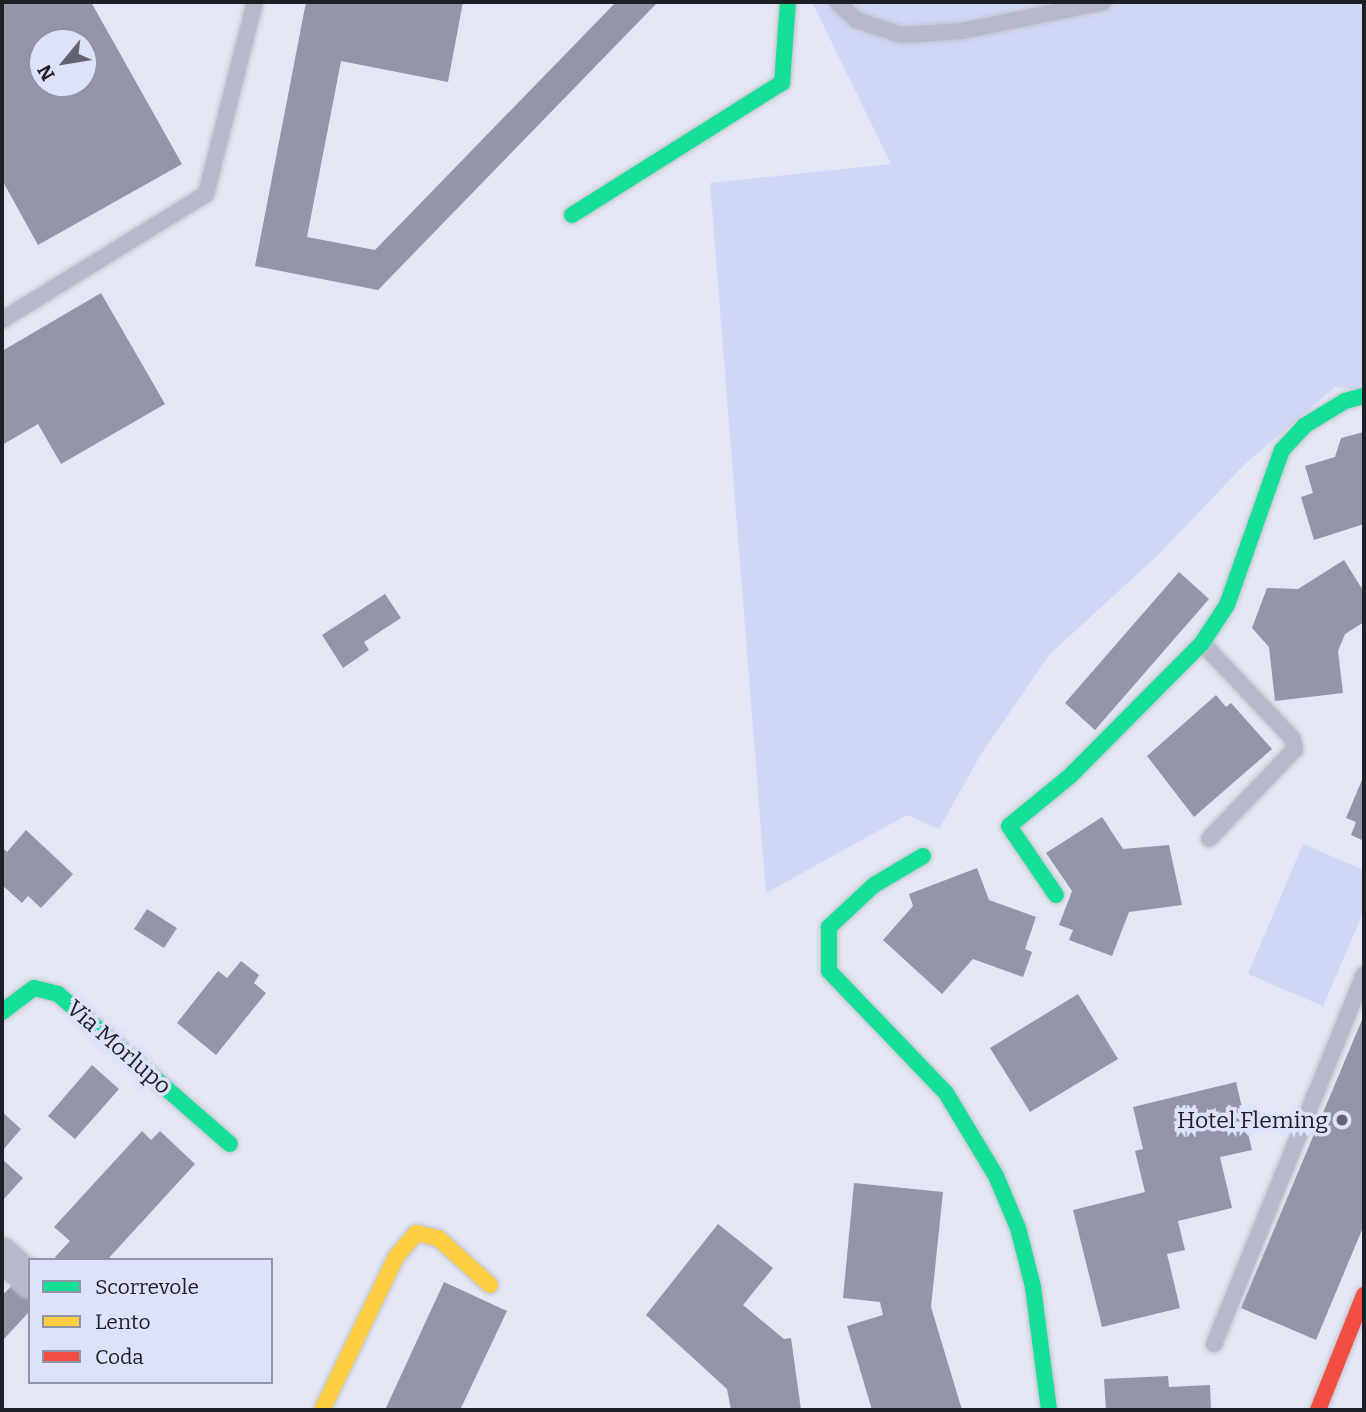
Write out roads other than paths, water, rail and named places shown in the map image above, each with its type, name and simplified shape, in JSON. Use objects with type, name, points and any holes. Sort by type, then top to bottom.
[{"type":"street","points":[[572,215],[782,83],[788,2]]},
{"type":"street","points":[[1056,895],[1009,826],[1070,776],[1202,643],[1227,605],[1243,566],[1269,477],[1282,450],[1304,426],[1345,401],[1364,396]]},
{"type":"street","points":[[923,856],[874,884],[829,927],[829,971],[946,1093],[996,1176],[1018,1228],[1033,1287],[1049,1410]]},
{"type":"street","name":"Via Morlupo","points":[[2,1012],[23,992],[34,988],[58,994],[230,1144]]},
{"type":"street","points":[[322,1410],[396,1257],[416,1233],[438,1238],[490,1284]]},
{"type":"street","points":[[2,1254],[28,1278]]},
{"type":"street","points":[[1318,1410],[1364,1295]]},
{"type":"lane","points":[[2,320],[206,194],[254,2]]},
{"type":"lane","points":[[837,2],[856,20],[902,35],[962,32],[1103,2]]},
{"type":"lane","points":[[1202,643],[1292,738],[1295,749],[1209,839]]},
{"type":"lane","points":[[1214,1343],[1364,974]]},
{"type":"place","name":"Hotel Fleming","points":[[1342,1120]]}]
